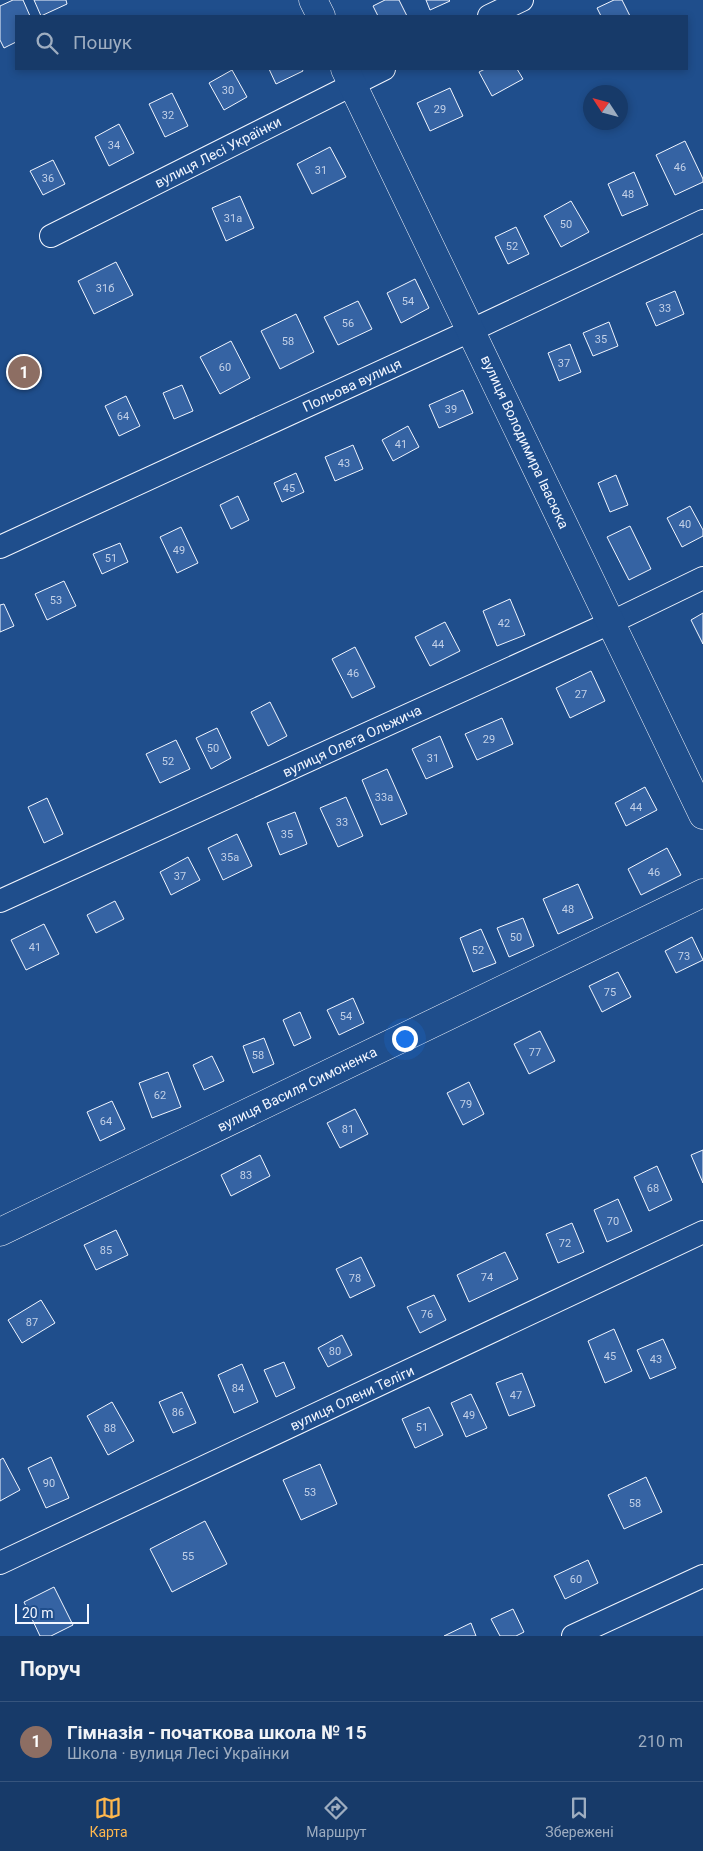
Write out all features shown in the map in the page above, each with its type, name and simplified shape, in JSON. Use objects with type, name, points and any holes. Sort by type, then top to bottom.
[{"type":"street","points":[[313,0],[320,15]]},
{"type":"street","points":[[491,15],[522,0]]},
{"type":"street","name":"вулиця Лесі Українки","points":[[51,236],[349,76],[379,70]]},
{"type":"street","name":"вулиця Володимира Івасюка","points":[[349,76],[703,815]]},
{"type":"street","name":"Польова вулиця","points":[[0,547],[472,330],[703,221]]},
{"type":"street","name":"вулиця Олега Ольжича","points":[[0,901],[610,623],[703,578]]},
{"type":"street","name":"вулиця Василя Симоненка","points":[[0,1232],[703,893]]},
{"type":"street","name":"вулиця Олени Теліги","points":[[0,1563],[703,1232]]},
{"type":"street","points":[[574,1636],[703,1576]]},
{"type":"building","points":[[13,0],[23,0],[30,15],[15,15],[15,42],[4,48],[0,40],[0,6]]},
{"type":"building","points":[[34,0],[66,0],[67,4],[41,15]]},
{"type":"building","points":[[385,0],[399,0],[406,15],[378,15],[373,6]]},
{"type":"building","points":[[426,0],[449,0],[450,1],[430,10]]},
{"type":"building","points":[[614,0],[622,0],[630,15],[600,15],[597,8]]},
{"type":"building","points":[[232,70],[247,97],[224,110],[209,83]]},
{"type":"building","points":[[269,70],[302,70],[303,71],[276,84]]},
{"type":"building","points":[[483,70],[518,70],[523,79],[492,96],[479,72]]},
{"type":"building","points":[[450,88],[463,116],[430,131],[417,103]]},
{"type":"building","points":[[172,93],[188,126],[165,137],[149,104]]},
{"type":"building","points":[[119,124],[134,153],[109,166],[95,137]]},
{"type":"building","points":[[685,141],[703,182],[675,195],[656,155]]},
{"type":"building","points":[[330,147],[346,177],[312,194],[297,164]]},
{"type":"building","points":[[53,160],[65,184],[43,195],[30,171]]},
{"type":"building","points":[[634,172],[648,205],[622,216],[608,184]]},
{"type":"building","points":[[240,196],[254,228],[226,241],[212,208]]},
{"type":"building","points":[[571,201],[589,232],[561,247],[544,216]]},
{"type":"building","points":[[516,227],[529,254],[508,264],[495,237]]},
{"type":"building","points":[[116,262],[133,295],[94,314],[78,281]]},
{"type":"building","points":[[415,279],[429,308],[401,323],[387,293]]},
{"type":"building","points":[[675,291],[684,314],[656,326],[646,303]]},
{"type":"building","points":[[358,301],[372,329],[338,345],[324,317]]},
{"type":"building","points":[[296,314],[314,352],[280,369],[261,331]]},
{"type":"building","points":[[609,322],[618,346],[593,356],[583,333]]},
{"type":"building","points":[[231,341],[250,378],[220,394],[200,357]]},
{"type":"building","points":[[570,344],[581,372],[559,381],[548,353]]},
{"type":"building","points":[[182,385],[193,411],[174,419],[163,393]]},
{"type":"building","points":[[463,390],[473,413],[439,428],[429,405]]},
{"type":"building","points":[[126,396],[140,426],[119,436],[105,406]]},
{"type":"building","points":[[408,426],[419,447],[393,461],[382,440]]},
{"type":"building","points":[[353,445],[363,469],[335,481],[325,457]]},
{"type":"building","points":[[296,473],[304,492],[282,502],[274,483]]},
{"type":"building","points":[[616,475],[628,505],[610,512],[598,483]]},
{"type":"building","points":[[238,496],[249,520],[231,529],[220,505]]},
{"type":"building","points":[[690,506],[703,530],[703,536],[682,547],[667,518]]},
{"type":"building","points":[[630,526],[651,569],[629,580],[607,537]]},
{"type":"building","points":[[181,527],[198,563],[177,573],[160,537]]},
{"type":"building","points":[[120,543],[128,562],[102,574],[93,554]]},
{"type":"building","points":[[64,581],[76,606],[47,620],[35,594]]},
{"type":"building","points":[[510,599],[525,635],[497,646],[483,611]]},
{"type":"building","points":[[4,604],[14,626],[0,632],[0,605]]},
{"type":"building","points":[[703,613],[703,644],[691,620]]},
{"type":"building","points":[[445,622],[460,651],[430,666],[415,637]]},
{"type":"building","points":[[355,647],[375,687],[352,698],[332,659]]},
{"type":"building","points":[[591,671],[605,701],[570,718],[556,688]]},
{"type":"building","points":[[270,702],[287,736],[268,746],[251,712]]},
{"type":"building","points":[[502,718],[513,744],[477,760],[465,734]]},
{"type":"building","points":[[217,728],[231,758],[211,769],[196,738]]},
{"type":"building","points":[[440,736],[453,767],[426,779],[412,749]]},
{"type":"building","points":[[176,740],[190,769],[160,783],[146,754]]},
{"type":"building","points":[[387,769],[407,814],[381,825],[362,780]]},
{"type":"building","points":[[645,787],[657,810],[626,826],[615,803]]},
{"type":"building","points":[[346,797],[363,836],[338,847],[320,808]]},
{"type":"building","points":[[47,798],[63,834],[44,843],[28,807]]},
{"type":"building","points":[[295,812],[307,844],[280,855],[267,823]]},
{"type":"building","points":[[237,834],[252,866],[223,880],[208,848]]},
{"type":"building","points":[[667,848],[681,875],[641,895],[628,869]]},
{"type":"building","points":[[188,857],[200,880],[171,895],[160,872]]},
{"type":"building","points":[[578,884],[593,918],[558,934],[543,899]]},
{"type":"building","points":[[115,901],[124,919],[96,933],[87,915]]},
{"type":"building","points":[[523,918],[534,946],[509,957],[497,928]]},
{"type":"building","points":[[44,924],[59,954],[26,970],[11,940]]},
{"type":"building","points":[[481,929],[496,963],[473,972],[460,938]]},
{"type":"building","points":[[692,937],[703,960],[676,973],[665,951]]},
{"type":"building","points":[[618,972],[631,997],[602,1012],[589,986]]},
{"type":"building","points":[[353,998],[364,1023],[339,1035],[327,1010]]},
{"type":"building","points":[[300,1012],[311,1038],[294,1046],[283,1020]]},
{"type":"building","points":[[540,1031],[555,1061],[529,1074],[514,1044]]},
{"type":"building","points":[[264,1038],[274,1064],[253,1073],[243,1046]]},
{"type":"building","points":[[212,1056],[224,1081],[204,1090],[193,1065]]},
{"type":"building","points":[[168,1072],[181,1107],[152,1118],[139,1083]]},
{"type":"building","points":[[469,1082],[484,1114],[463,1125],[447,1093]]},
{"type":"building","points":[[112,1101],[125,1129],[100,1141],[87,1112]]},
{"type":"building","points":[[355,1109],[368,1134],[340,1148],[327,1123]]},
{"type":"building","points":[[703,1150],[703,1183],[691,1155]]},
{"type":"building","points":[[260,1155],[270,1176],[231,1196],[221,1175]]},
{"type":"building","points":[[657,1166],[672,1200],[649,1211],[634,1177]]},
{"type":"building","points":[[618,1199],[632,1231],[607,1242],[594,1210]]},
{"type":"building","points":[[572,1223],[584,1252],[558,1263],[546,1234]]},
{"type":"building","points":[[116,1230],[128,1255],[96,1270],[84,1245]]},
{"type":"building","points":[[505,1252],[518,1279],[469,1302],[457,1275]]},
{"type":"building","points":[[361,1257],[375,1286],[350,1298],[336,1269]]},
{"type":"building","points":[[434,1295],[446,1320],[420,1333],[407,1307]]},
{"type":"building","points":[[41,1300],[55,1323],[22,1343],[8,1320]]},
{"type":"building","points":[[614,1329],[632,1371],[605,1383],[588,1341]]},
{"type":"building","points":[[342,1335],[352,1355],[328,1367],[318,1348]]},
{"type":"building","points":[[663,1339],[676,1368],[650,1379],[637,1350]]},
{"type":"building","points":[[284,1362],[295,1388],[276,1397],[264,1370]]},
{"type":"building","points":[[242,1364],[258,1402],[234,1413],[218,1375]]},
{"type":"building","points":[[522,1373],[535,1406],[509,1416],[496,1383]]},
{"type":"building","points":[[182,1392],[196,1423],[173,1433],[159,1402]]},
{"type":"building","points":[[471,1394],[487,1428],[466,1437],[451,1403]]},
{"type":"building","points":[[112,1402],[134,1441],[108,1455],[87,1416]]},
{"type":"building","points":[[429,1407],[443,1435],[415,1448],[402,1419]]},
{"type":"building","points":[[51,1457],[69,1498],[46,1508],[28,1468]]},
{"type":"building","points":[[3,1458],[20,1490],[0,1501],[0,1460]]},
{"type":"building","points":[[320,1464],[337,1504],[301,1520],[283,1480]]},
{"type":"building","points":[[646,1477],[662,1512],[624,1529],[608,1495]]},
{"type":"building","points":[[205,1521],[227,1564],[172,1592],[150,1549]]},
{"type":"building","points":[[588,1560],[598,1583],[565,1599],[554,1576]]},
{"type":"building","points":[[54,1587],[73,1625],[51,1636],[40,1636],[24,1602]]},
{"type":"building","points":[[513,1609],[524,1632],[516,1636],[500,1636],[491,1619]]},
{"type":"building","points":[[471,1623],[476,1636],[444,1636]]},
{"type":"place","name":"Гімназія - початкова школа № 15","points":[[24,372]]}]
